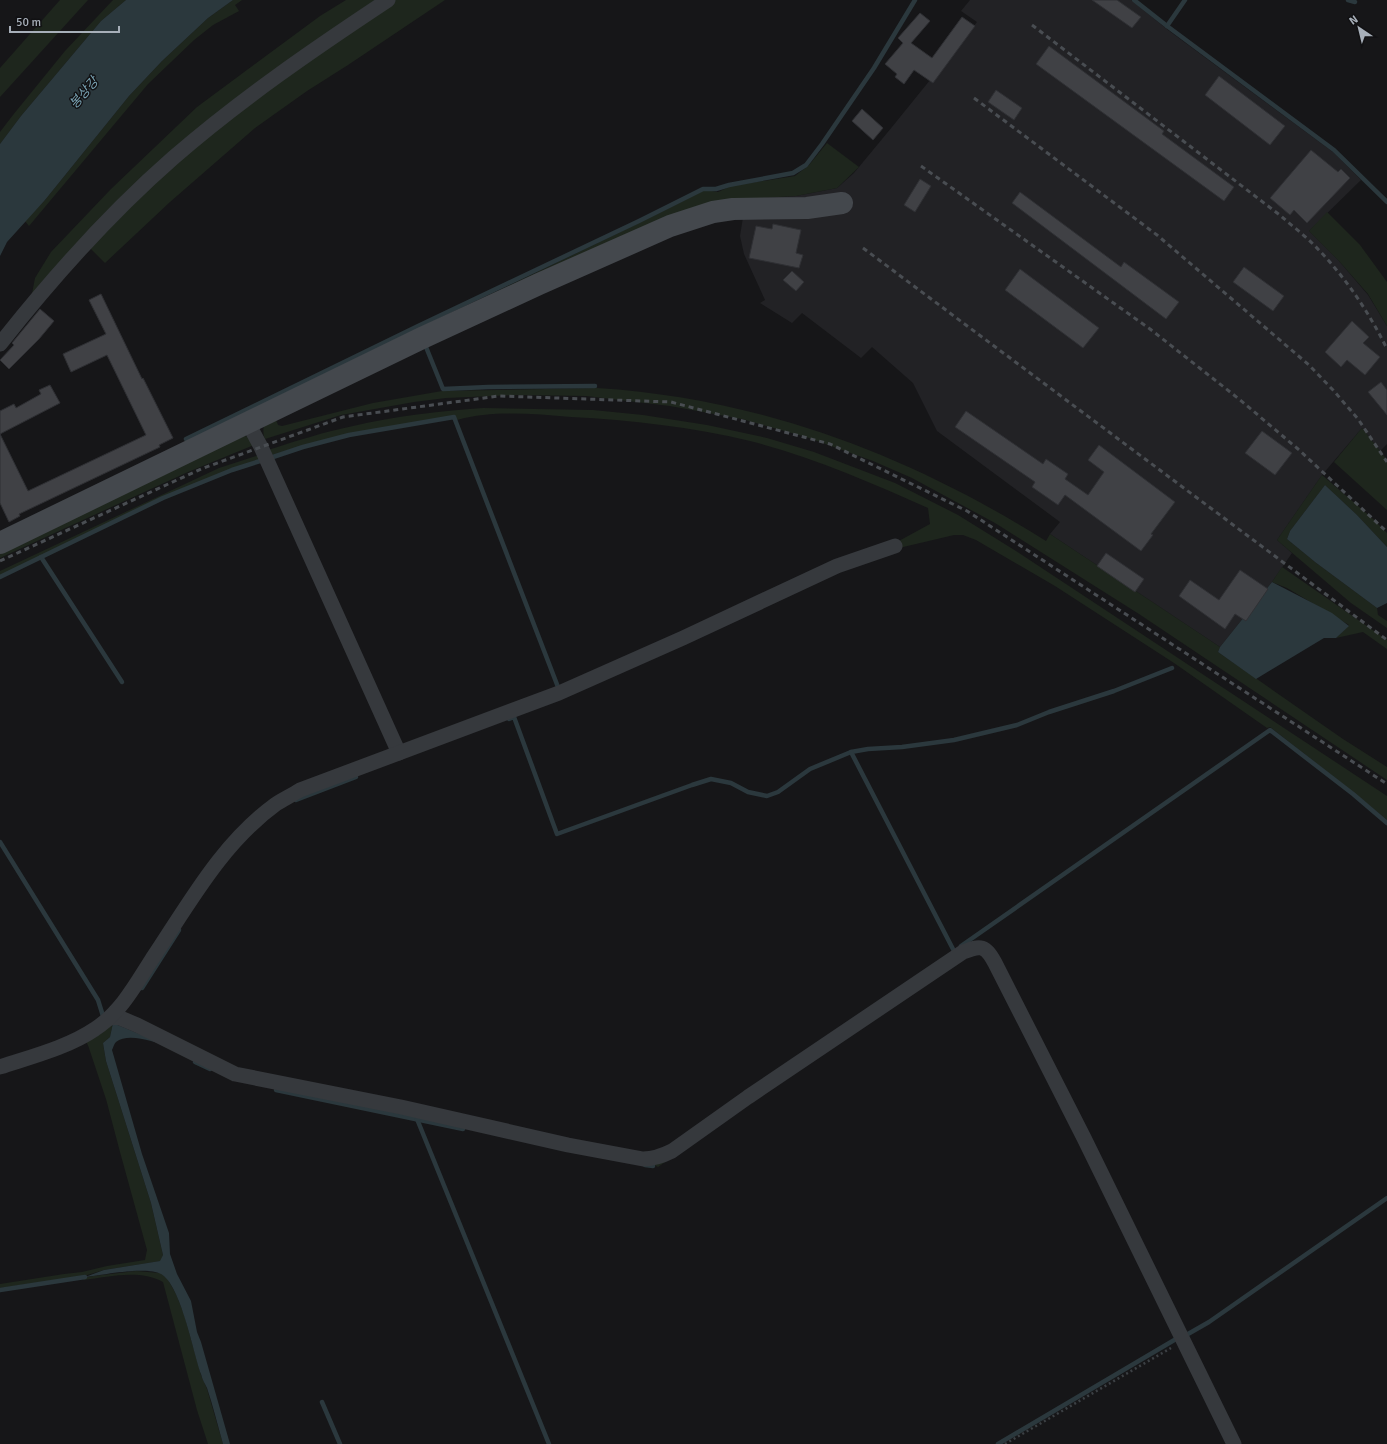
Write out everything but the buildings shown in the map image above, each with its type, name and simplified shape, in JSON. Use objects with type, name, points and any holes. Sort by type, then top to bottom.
[{"type":"street","points":[[0,344],[99,228],[173,158],[258,90],[314,49],[388,0]]},
{"type":"street","points":[[0,543],[456,322],[560,274],[670,226],[713,212],[733,209],[807,208],[842,202]]},
{"type":"street","points":[[248,423],[261,447],[399,752]]},
{"type":"street","points":[[0,1067],[83,1037],[110,1018],[126,999],[202,882],[237,839],[256,820],[277,804],[300,790],[559,692],[683,638],[837,566],[895,546]]},
{"type":"street","points":[[110,1018],[118,1017],[137,1025],[235,1074],[408,1109],[568,1145],[643,1159],[652,1159],[661,1157],[672,1151],[748,1097],[963,952],[977,947],[983,948],[989,952],[1084,1138],[1234,1444]]},
{"type":"path","points":[[1005,1444],[1184,1341]]},
{"type":"shaded area","points":[[60,0],[88,0],[0,97],[0,68]]},
{"type":"shaded area","points":[[113,0],[126,0],[101,21],[21,116],[0,144],[0,132],[13,115],[65,51]]},
{"type":"shaded area","points":[[233,0],[242,0],[235,5],[239,11],[213,25],[194,40],[148,84],[29,226],[25,221],[45,200],[129,96],[162,61],[208,18]]},
{"type":"shaded area","points":[[346,0],[381,0],[232,104],[31,299],[35,278],[51,252],[111,189],[197,107],[320,16]]},
{"type":"shaded area","points":[[395,0],[445,0],[307,91],[255,128],[170,202],[105,263],[89,247],[178,160],[319,51]]},
{"type":"shaded area","points":[[970,0],[1131,0],[1168,30],[1333,152],[1361,180],[1309,231],[1339,261],[1368,295],[1387,326],[1387,444],[1380,451],[1362,428],[1322,475],[1277,540],[1292,553],[1272,582],[1220,647],[1050,534],[1060,522],[937,431],[913,383],[872,347],[861,358],[802,313],[792,323],[760,303],[765,300],[744,254],[740,236],[746,199],[796,196],[837,188],[854,173],[977,22],[961,11]]},
{"type":"shaded area","points":[[827,143],[859,167],[837,188],[796,196],[746,199],[182,443],[705,190],[718,192],[731,186],[795,176],[809,165]]},
{"type":"shaded area","points":[[1327,212],[1360,245],[1387,282],[1387,326],[1368,294],[1339,261],[1309,231]]},
{"type":"shaded area","points":[[597,388],[657,394],[716,404],[774,418],[831,436],[886,457],[941,482],[994,510],[1046,541],[1050,534],[1220,647],[1218,652],[1343,739],[1387,767],[1387,780],[1139,614],[995,523],[912,478],[873,461],[806,437],[742,419],[670,406],[586,396],[516,395],[446,398],[414,402],[341,415],[265,439],[263,430],[264,424],[275,417],[278,425],[282,426],[373,403],[442,391]]},
{"type":"shaded area","points":[[483,408],[593,410],[643,415],[707,425],[767,438],[814,452],[895,483],[958,515],[1016,551],[1387,796],[1387,820],[1270,727],[1267,728],[1174,663],[1055,586],[976,540],[963,535],[954,535],[899,548],[897,542],[930,524],[928,508],[818,462],[773,447],[728,436],[661,425],[616,420],[542,415],[499,414],[457,420],[455,416],[361,432],[269,456],[268,450],[342,428],[369,422],[434,412]]},
{"type":"shaded area","points":[[1362,428],[1387,460],[1387,510],[1334,462]]},
{"type":"shaded area","points":[[244,435],[249,438],[254,445],[188,472],[0,558],[0,551]]},
{"type":"shaded area","points":[[259,455],[260,459],[161,499],[0,576],[0,571],[219,468]]},
{"type":"shaded area","points":[[1322,475],[1387,533],[1387,547],[1357,515],[1325,485],[1290,531],[1287,539],[1315,562],[1377,608],[1378,615],[1387,621],[1387,628],[1351,603],[1277,540]]},
{"type":"shaded area","points":[[1282,567],[1387,640],[1387,649],[1363,632],[1336,638],[1349,625],[1287,588],[1272,582]]},
{"type":"shaded area","points":[[974,951],[982,953],[987,957],[995,969],[1179,1334],[1177,1335],[992,969],[987,961],[978,954],[965,955],[843,1037],[658,1167],[652,1164],[639,1163],[456,1126],[236,1078],[201,1063],[141,1032],[127,1026],[113,1023],[110,1037],[103,1043],[106,1061],[151,1203],[163,1255],[161,1261],[104,1270],[84,1276],[0,1288],[0,1284],[82,1272],[107,1266],[145,1260],[147,1250],[106,1099],[89,1048],[87,1043],[83,1041],[113,1021],[122,1021],[235,1076],[421,1114],[540,1142],[648,1162],[674,1152],[965,953]]},
{"type":"shaded area","points":[[136,1271],[160,1273],[167,1278],[176,1294],[184,1314],[201,1375],[207,1389],[223,1444],[208,1444],[197,1410],[163,1282],[154,1278],[134,1275],[83,1280],[85,1277]]},
{"type":"water","name":"봉상강","points":[[126,0],[233,0],[208,18],[162,61],[129,96],[45,200],[7,242],[0,256],[0,144],[21,116],[101,21]]},
{"type":"water","points":[[1325,485],[1357,515],[1387,547],[1387,603],[1377,608],[1315,562],[1287,539],[1290,531]]},
{"type":"water","points":[[1272,582],[1332,613],[1349,626],[1336,638],[1324,638],[1256,679],[1218,652],[1220,647]]},
{"type":"water","points":[[113,1023],[168,1046],[142,1039],[127,1038],[116,1042],[112,1050],[142,1154],[169,1233],[170,1254],[177,1274],[191,1301],[197,1332],[230,1444],[223,1444],[207,1388],[201,1376],[186,1320],[175,1291],[168,1281],[161,1274],[146,1271],[85,1277],[104,1270],[160,1261],[163,1255],[151,1203],[106,1061],[103,1043],[110,1037]]},
{"type":"waterway","points":[[186,439],[703,189],[716,189],[729,185],[793,173],[806,165],[822,144],[874,68],[915,0]]},
{"type":"waterway","points":[[1134,0],[1167,26]]},
{"type":"waterway","points":[[1185,0],[1167,26],[1334,150],[1387,202]]},
{"type":"waterway","points":[[1348,0],[1355,2]]},
{"type":"waterway","points":[[426,347],[443,389],[595,386]]},
{"type":"waterway","points":[[273,457],[303,447],[349,435],[454,417],[558,687]]},
{"type":"waterway","points":[[0,577],[163,498],[232,470],[260,461]]},
{"type":"waterway","points":[[41,557],[122,682]]},
{"type":"waterway","points":[[509,719],[514,717],[557,834],[711,779],[731,783],[748,792],[767,796],[778,792],[810,769],[851,752],[954,740],[1017,725],[1049,712],[1114,691],[1172,668]]},
{"type":"waterway","points":[[961,946],[1270,730],[1353,794],[1387,823]]},
{"type":"waterway","points":[[851,752],[954,951]]},
{"type":"waterway","points":[[296,800],[356,777]]},
{"type":"waterway","points":[[0,842],[98,1000],[103,1016]]},
{"type":"waterway","points":[[142,988],[179,930]]},
{"type":"waterway","points":[[195,1062],[210,1069]]},
{"type":"waterway","points":[[276,1090],[463,1129]]},
{"type":"waterway","points":[[417,1119],[549,1444]]},
{"type":"waterway","points":[[645,1165],[653,1166]]},
{"type":"waterway","points":[[1188,1334],[1209,1322],[1387,1198]]},
{"type":"waterway","points":[[0,1290],[85,1277]]},
{"type":"waterway","points":[[998,1444],[1176,1339]]},
{"type":"waterway","points":[[322,1402],[340,1444]]},
{"type":"railway","points":[[1032,25],[1281,216],[1309,240],[1345,280],[1372,320],[1387,349]]},
{"type":"railway","points":[[974,98],[1157,235],[1309,365],[1358,419],[1387,462]]},
{"type":"railway","points":[[921,166],[1150,329],[1239,399],[1298,449],[1387,532]]},
{"type":"railway","points":[[863,248],[1387,640]]},
{"type":"railway","points":[[0,561],[201,469],[343,417],[499,396],[671,402],[830,444],[967,511],[1387,784]]}]
